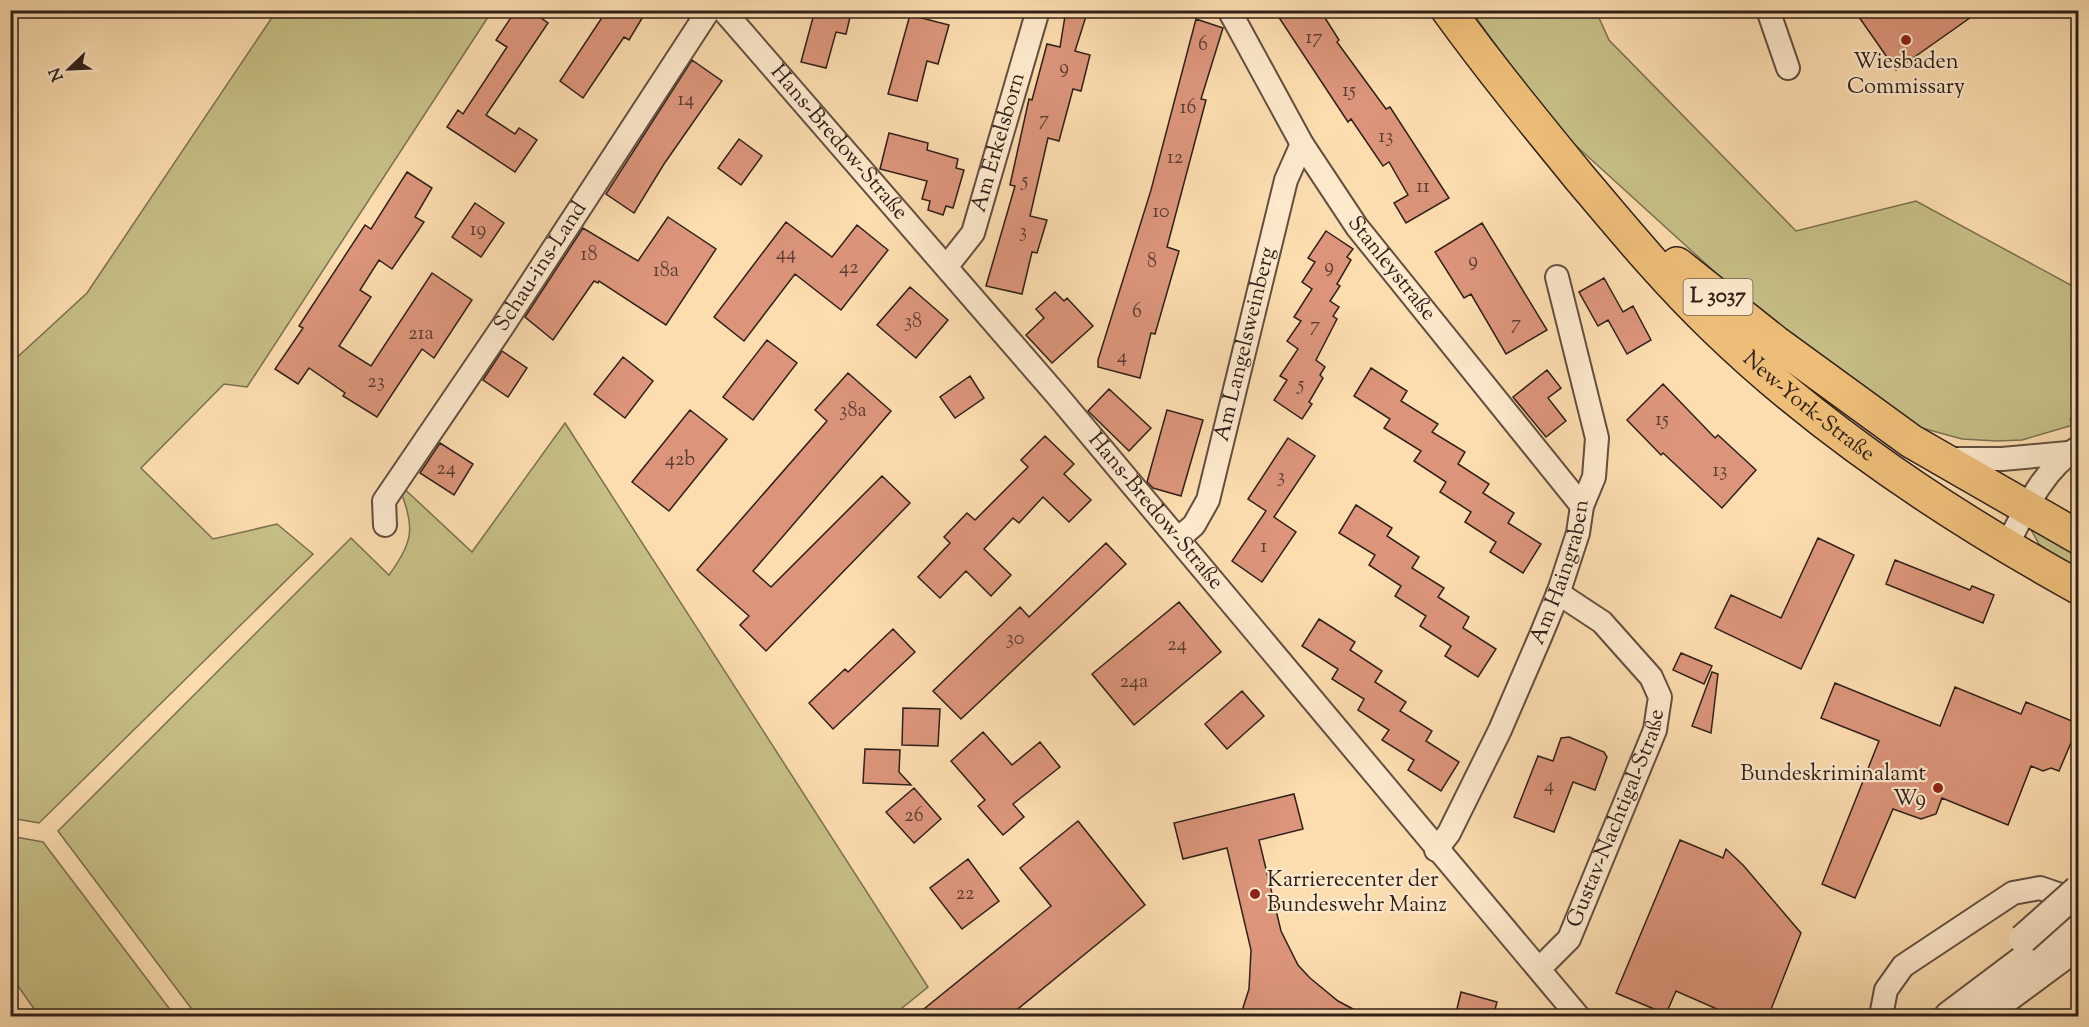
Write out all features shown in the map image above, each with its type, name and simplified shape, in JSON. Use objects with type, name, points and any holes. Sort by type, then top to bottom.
[{"type":"main road","name":"New-York-Straße","points":[[1448,10],[1497,78],[1667,279],[1764,372],[1866,453],[2006,547],[2079,587]]},
{"type":"main road","name":"New-York-Straße","points":[[1580,177],[1675,263],[1864,408],[1938,459],[2079,537]]},
{"type":"street","name":"Schau-ins-Land","points":[[385,525],[384,501],[501,329],[709,10]]},
{"type":"street","name":"Hans-Bredow-Straße","points":[[723,10],[947,267],[1178,539],[1436,850],[1540,968],[1578,1017]]},
{"type":"street","name":"Am Erkelsborn","points":[[947,267],[973,233],[1038,10]]},
{"type":"street","name":"Stanleystraße","points":[[1229,10],[1302,144],[1357,227],[1582,506]]},
{"type":"street","points":[[1768,10],[1788,68]]},
{"type":"street","name":"Am Langelsweinberg","points":[[1178,539],[1194,525],[1208,500],[1286,180],[1302,144]]},
{"type":"street","name":"Am Haingraben","points":[[1436,850],[1449,834],[1500,730],[1558,593],[1578,533],[1582,506],[1594,477],[1597,438],[1557,277]]},
{"type":"street","points":[[1938,459],[2002,459],[2073,450]]},
{"type":"street","points":[[2006,547],[2039,487],[2073,450]]},
{"type":"street","name":"Gustav-Nachtigal-Straße","points":[[1540,968],[1569,939],[1655,729],[1660,708],[1660,697],[1651,677],[1602,622],[1558,593]]},
{"type":"street","points":[[1881,1017],[1886,990],[1903,966],[2013,893],[2040,888],[2079,901]]},
{"type":"street","points":[[1981,1017],[2034,954],[2079,890]]},
{"type":"street","points":[[1949,1017],[2079,919]]},
{"type":"street","points":[[1934,1017],[2034,954],[2079,945]]},
{"type":"shaded area","points":[[277,10],[492,11],[247,387],[224,384],[141,468],[213,539],[277,524],[313,554],[39,823],[11,818],[11,363],[87,293]]},
{"type":"shaded area","points":[[1471,11],[1596,11],[1609,40],[1796,231],[1916,201],[2078,289],[2078,414],[2070,419],[2073,425],[2022,440],[1997,441],[1962,439],[1911,425],[1813,355],[1728,284],[1573,143],[1513,69]]},
{"type":"shaded area","points":[[565,423],[928,987],[892,1016],[197,1016],[58,831],[351,538],[389,575],[404,550],[410,530],[407,510],[398,483],[472,552]]},
{"type":"shaded area","points":[[2030,528],[2078,552],[2078,572],[2039,544]]},
{"type":"shaded area","points":[[10,836],[43,842],[175,1016],[39,1016],[11,976]]},
{"type":"building","points":[[516,10],[530,10],[548,23],[486,115],[515,134],[519,128],[537,140],[515,172],[447,127],[458,110],[463,114],[507,47],[496,40]]},
{"type":"building","points":[[607,10],[647,10],[629,40],[624,37],[583,98],[560,81]]},
{"type":"building","points":[[815,10],[851,13],[846,34],[836,32],[826,68],[801,62]]},
{"type":"building","points":[[1066,10],[1088,10],[1075,51],[1090,55],[1081,91],[1073,89],[1059,141],[1048,138],[1030,216],[1047,220],[1037,253],[1032,252],[1022,294],[986,286],[1015,186],[1010,185],[1029,99],[1032,100],[1047,44],[1060,47]]},
{"type":"building","points":[[1274,10],[1320,10],[1339,40],[1337,42],[1386,109],[1390,107],[1449,198],[1406,223],[1394,203],[1408,195],[1389,162],[1383,166],[1351,119],[1348,122]]},
{"type":"building","name":"Wiesbaden Commissary","points":[[1854,10],[1981,10],[1896,70]]},
{"type":"building","points":[[910,15],[949,25],[938,64],[927,61],[917,101],[888,94]]},
{"type":"building","points":[[1196,19],[1223,28],[1201,99],[1206,100],[1167,247],[1179,251],[1155,334],[1151,333],[1140,378],[1098,367],[1098,360],[1151,190]]},
{"type":"building","points":[[692,60],[722,81],[664,164],[634,213],[606,194]]},
{"type":"building","points":[[889,133],[928,143],[927,150],[958,159],[956,168],[964,170],[953,208],[946,206],[943,215],[928,210],[930,201],[922,199],[927,181],[880,169]]},
{"type":"building","points":[[739,139],[762,156],[741,185],[718,168]]},
{"type":"building","points":[[407,172],[432,188],[415,217],[424,222],[392,269],[379,260],[360,290],[371,297],[339,346],[371,366],[432,273],[472,300],[434,358],[422,349],[377,417],[343,396],[345,393],[309,368],[298,384],[275,369],[303,328],[299,326],[365,225],[371,229]]},
{"type":"building","points":[[475,203],[504,223],[481,257],[452,237]]},
{"type":"building","points":[[668,217],[716,249],[666,325],[599,281],[598,283],[594,281],[553,340],[525,317],[583,228],[638,261]]},
{"type":"building","points":[[786,222],[832,257],[857,225],[888,250],[841,310],[795,274],[744,341],[714,317]]},
{"type":"building","points":[[1482,223],[1547,330],[1506,354],[1471,294],[1464,298],[1435,252]]},
{"type":"building","points":[[1326,231],[1353,249],[1347,257],[1351,260],[1337,284],[1340,286],[1330,301],[1339,307],[1333,316],[1337,319],[1316,360],[1325,367],[1320,375],[1323,378],[1309,402],[1312,404],[1302,419],[1274,400],[1287,380],[1280,376],[1298,349],[1287,341],[1301,321],[1294,317],[1312,289],[1302,282],[1315,262],[1308,258]]},
{"type":"building","points":[[1604,278],[1623,312],[1633,306],[1651,340],[1627,354],[1608,320],[1598,326],[1579,292]]},
{"type":"building","points":[[910,287],[948,320],[916,358],[877,325]]},
{"type":"building","points":[[1055,292],[1064,301],[1067,298],[1093,326],[1052,363],[1026,335],[1044,318],[1036,309]]},
{"type":"building","points":[[767,340],[797,363],[753,420],[723,397]]},
{"type":"building","points":[[502,351],[527,368],[508,397],[483,380]]},
{"type":"building","points":[[623,357],[653,381],[625,418],[594,394]]},
{"type":"building","points":[[1371,368],[1407,391],[1401,401],[1438,424],[1432,432],[1465,452],[1458,464],[1489,484],[1483,493],[1514,513],[1508,523],[1541,544],[1523,573],[1490,552],[1496,542],[1465,522],[1471,512],[1440,492],[1446,482],[1414,461],[1421,451],[1384,428],[1390,419],[1354,396]]},
{"type":"building","points":[[1547,370],[1561,388],[1548,398],[1566,421],[1546,437],[1513,397]]},
{"type":"building","points":[[848,373],[891,411],[753,571],[771,587],[882,476],[910,503],[766,651],[740,625],[749,616],[697,570],[827,421],[815,410]]},
{"type":"building","points":[[970,376],[984,398],[955,418],[940,397]]},
{"type":"building","points":[[1663,384],[1715,438],[1718,435],[1756,470],[1722,508],[1663,453],[1661,455],[1627,420]]},
{"type":"building","points":[[1109,389],[1151,428],[1129,451],[1088,411]]},
{"type":"building","points":[[690,410],[727,439],[669,511],[632,482]]},
{"type":"building","points":[[1167,410],[1203,420],[1181,496],[1153,488],[1147,482]]},
{"type":"building","points":[[1045,436],[1074,464],[1064,474],[1091,500],[1069,522],[1043,497],[1019,523],[1013,518],[984,549],[1011,575],[991,596],[966,571],[940,598],[918,577],[950,543],[944,537],[967,513],[975,520],[1028,467],[1021,460]]},
{"type":"building","points":[[1288,438],[1315,456],[1274,517],[1296,532],[1262,582],[1232,561],[1266,511],[1248,499]]},
{"type":"building","points":[[440,443],[473,464],[454,495],[420,473]]},
{"type":"building","points":[[1356,505],[1392,528],[1387,536],[1419,557],[1412,568],[1444,588],[1438,597],[1469,617],[1463,628],[1496,649],[1478,677],[1445,656],[1451,646],[1420,626],[1426,616],[1395,596],[1401,586],[1369,565],[1375,555],[1339,533]]},
{"type":"building","points":[[1818,538],[1854,555],[1801,669],[1715,628],[1731,595],[1781,618]]},
{"type":"building","points":[[1106,543],[1126,564],[961,719],[933,691],[1020,607],[1029,617]]},
{"type":"building","points":[[1895,560],[1970,590],[1972,586],[1994,595],[1983,623],[1886,584]]},
{"type":"building","points":[[1179,602],[1221,652],[1134,725],[1092,674]]},
{"type":"building","points":[[1319,619],[1355,642],[1350,650],[1382,671],[1375,682],[1406,702],[1400,711],[1432,731],[1426,741],[1459,762],[1441,791],[1408,770],[1414,760],[1382,740],[1389,730],[1358,710],[1364,699],[1332,679],[1338,669],[1302,646]]},
{"type":"building","points":[[893,629],[915,652],[833,729],[809,703],[845,669],[848,672]]},
{"type":"building","points":[[1681,653],[1712,666],[1704,684],[1673,670]]},
{"type":"building","points":[[1712,672],[1718,674],[1711,733],[1692,726]]},
{"type":"building","name":"Bundeskriminalamt W9","points":[[1835,683],[1940,726],[1955,687],[2021,714],[2026,702],[2079,724],[2059,771],[2051,768],[2043,771],[2031,766],[2008,825],[1942,798],[1936,814],[1921,819],[1893,809],[1855,898],[1822,884],[1879,741],[1821,718]]},
{"type":"building","points":[[1242,691],[1264,716],[1227,749],[1205,724]]},
{"type":"building","points":[[903,708],[940,709],[938,746],[902,745]]},
{"type":"building","points":[[983,732],[1012,765],[1040,742],[1060,767],[1013,804],[1024,817],[1003,835],[978,806],[985,800],[951,761]]},
{"type":"building","points":[[1569,737],[1604,752],[1607,757],[1595,790],[1573,782],[1554,832],[1514,817],[1538,756],[1553,761],[1561,738]]},
{"type":"building","points":[[865,749],[900,750],[899,772],[911,785],[863,783]]},
{"type":"building","points":[[914,788],[941,819],[914,843],[886,812]]},
{"type":"building","name":"Karrierecenter der Bundeswehr Mainz","points":[[1294,794],[1303,829],[1259,840],[1281,931],[1298,965],[1310,978],[1338,1001],[1368,1017],[1240,1017],[1249,989],[1251,950],[1227,848],[1183,859],[1174,823]]},
{"type":"building","points":[[1078,821],[1145,905],[1008,1017],[914,1017],[1051,906],[1020,868]]},
{"type":"building","points":[[1680,840],[1723,858],[1726,849],[1743,865],[1801,933],[1768,1017],[1735,1017],[1676,991],[1666,1014],[1616,993]]},
{"type":"building","points":[[968,859],[999,901],[962,929],[930,888]]},
{"type":"building","points":[[1461,992],[1497,1002],[1493,1017],[1455,1017]]},
{"type":"place","name":"Wiesbaden Commissary","points":[[1906,40]]},
{"type":"place","name":"Bundeskriminalamt W9","points":[[1938,788]]},
{"type":"place","name":"Karrierecenter der Bundeswehr Mainz","points":[[1255,894]]}]
